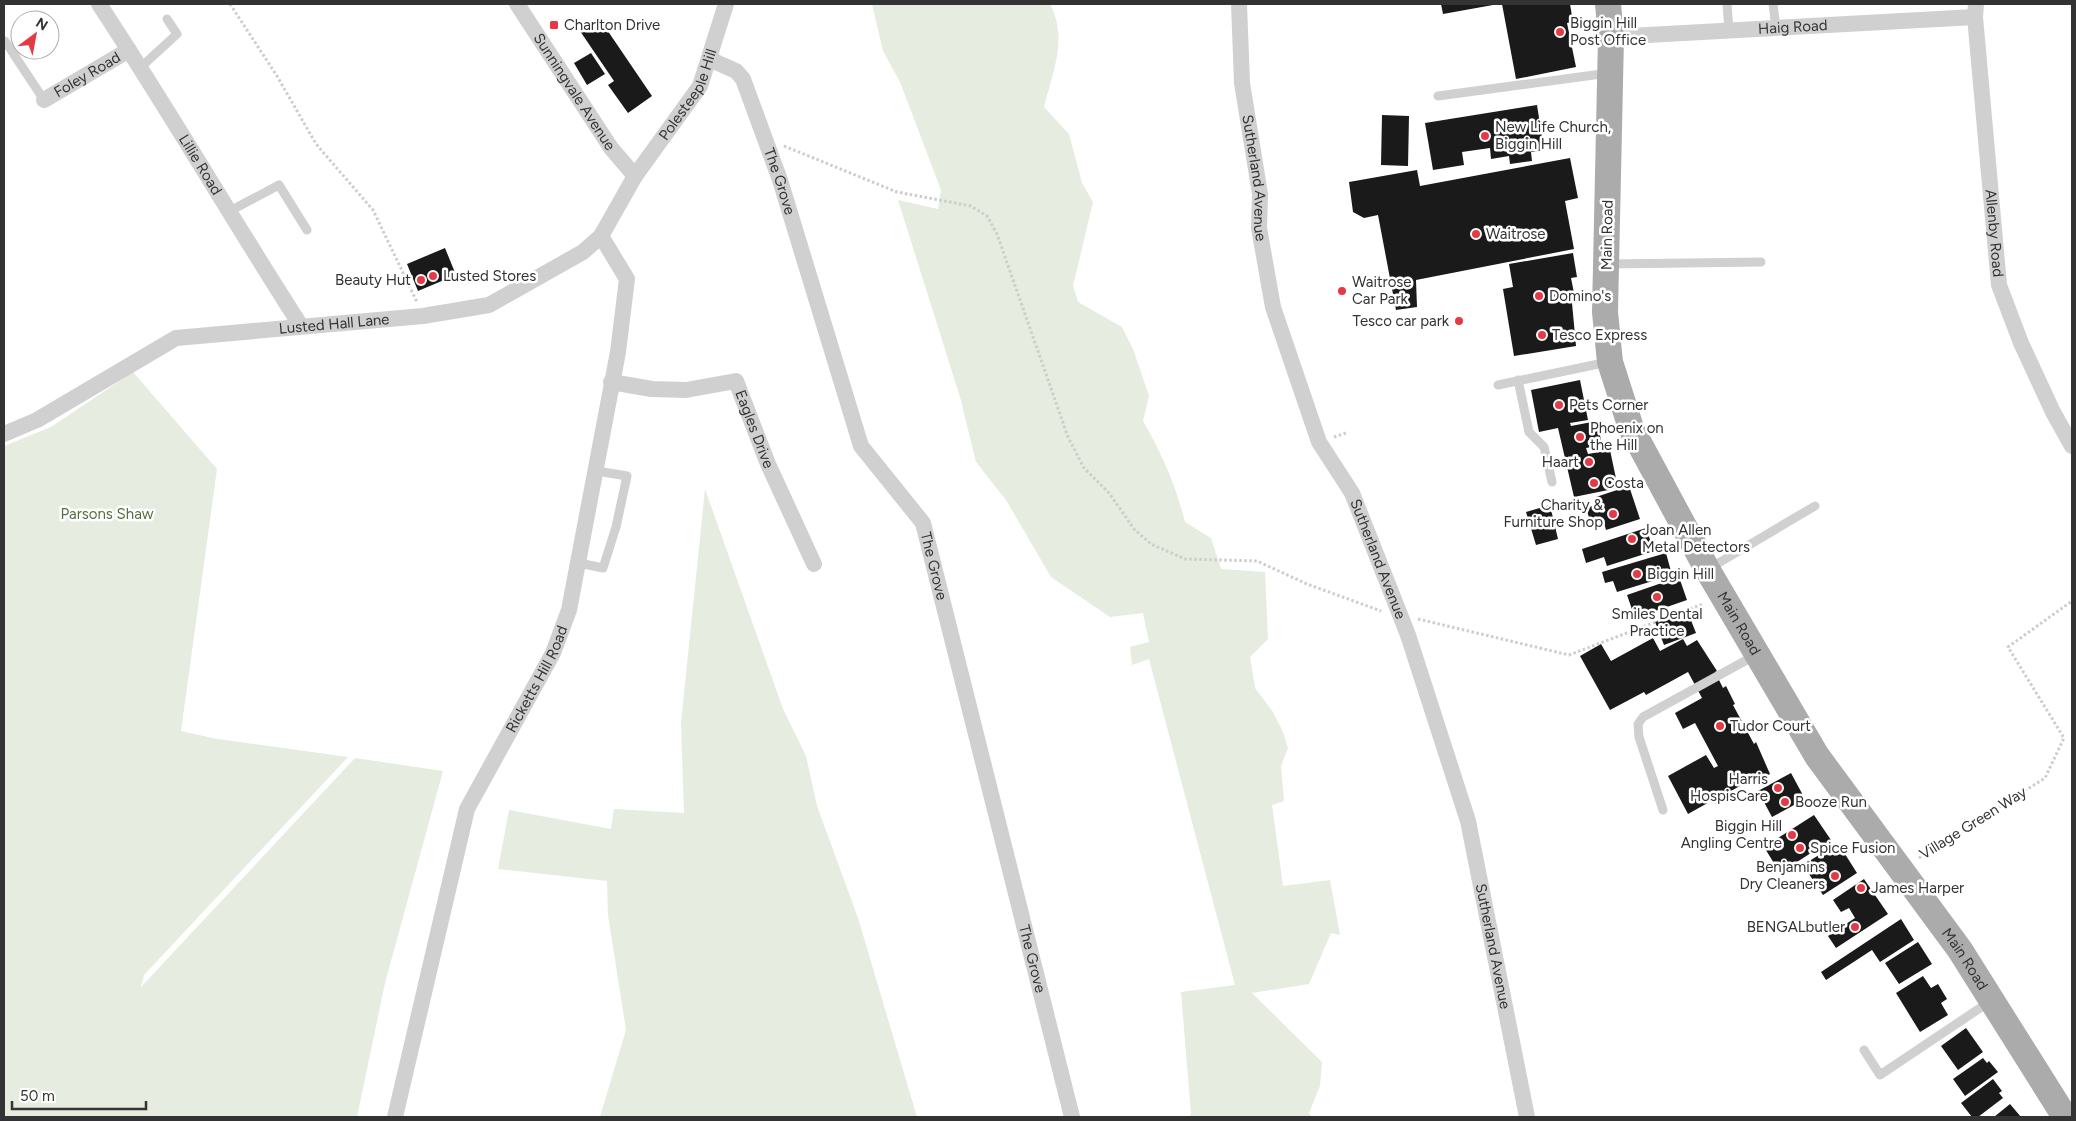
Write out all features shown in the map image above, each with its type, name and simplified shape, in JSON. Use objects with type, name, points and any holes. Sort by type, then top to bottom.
[{"type":"main road","name":"Main Road","points":[[1608,4],[1611,37],[1606,312],[1610,362],[1631,428],[1707,569],[1817,756],[1960,950],[2065,1117]]},
{"type":"street","name":"Lillie Road","points":[[99,4],[141,67],[228,212],[300,326]]},
{"type":"street","name":"Sunningvale Avenue","points":[[518,4],[610,148],[635,176]]},
{"type":"street","name":"Polesteeple Hill","points":[[635,176],[700,86],[726,4]]},
{"type":"street","name":"Sutherland Avenue","points":[[1239,4],[1242,83],[1260,194],[1259,228],[1273,307],[1319,442],[1352,493],[1401,617],[1468,821],[1527,1117]]},
{"type":"street","name":"Haig Road","points":[[1611,37],[1776,28],[1975,10]]},
{"type":"street","name":"Allenby Road","points":[[1975,10],[1999,285],[2029,360],[2053,412],[2072,446]]},
{"type":"street","name":"Foley Road","points":[[44,100],[129,50]]},
{"type":"street","name":"The Grove","points":[[709,59],[736,71],[743,79],[783,189],[861,446],[923,522],[1072,1117]]},
{"type":"street","name":"Lusted Hall Lane","points":[[4,434],[37,420],[176,338],[423,316],[489,305],[583,252],[601,236],[635,176]]},
{"type":"street","name":"Ricketts Hill Road","points":[[395,1117],[467,809],[553,652],[569,610],[618,352],[627,279],[601,236]]},
{"type":"street","name":"Eagles Drive","points":[[611,382],[652,389],[686,390],[736,381],[768,464],[814,564]]},
{"type":"lane","points":[[1728,4],[1729,30]]},
{"type":"lane","points":[[1773,4],[1776,28]]},
{"type":"lane","points":[[141,67],[177,34],[167,19]]},
{"type":"lane","points":[[5,42],[44,100]]},
{"type":"lane","points":[[1438,96],[1609,73]]},
{"type":"lane","points":[[228,212],[279,185],[307,230]]},
{"type":"lane","points":[[1606,264],[1762,262]]},
{"type":"lane","points":[[1498,385],[1610,362]]},
{"type":"lane","points":[[1518,380],[1529,432],[1544,447],[1552,482]]},
{"type":"lane","points":[[578,563],[603,568],[616,527],[627,476],[597,470]]},
{"type":"lane","points":[[1707,569],[1814,506]]},
{"type":"lane","points":[[1663,810],[1639,737],[1638,724],[1643,717],[1757,655]]},
{"type":"lane","points":[[1864,1050],[1880,1074],[1992,1000]]},
{"type":"path","points":[[230,4],[277,76],[316,144],[373,210],[423,316]]},
{"type":"path","points":[[765,138],[897,192],[970,206],[987,216],[997,234],[1068,437],[1084,468],[1109,493],[1134,529],[1151,544],[1185,559],[1258,560],[1316,587],[1401,617],[1484,633],[1569,655],[1723,596]]},
{"type":"path","name":"Village Green Way","points":[[1901,869],[2045,778],[2064,738],[2008,647],[2072,601]]},
{"type":"green space","points":[[872,4],[1050,4],[1058,30],[1058,42],[1055,68],[1044,107],[1069,134],[1082,183],[1093,202],[1073,286],[1078,302],[1122,327],[1133,349],[1149,396],[1143,421],[1168,470],[1185,522],[1211,538],[1221,569],[1265,572],[1268,639],[1250,657],[1255,688],[1273,712],[1283,732],[1288,748],[1281,766],[1284,801],[1272,805],[1283,886],[1330,880],[1340,935],[1331,933],[1309,984],[1252,993],[1322,1062],[1320,1086],[1309,1113],[1312,1117],[1189,1117],[1191,1114],[1181,992],[1235,985],[1149,659],[1132,665],[1130,647],[1149,642],[1143,613],[1110,617],[1051,577],[1006,500],[976,462],[960,397],[898,200],[938,209],[941,190],[900,82],[883,51]]},
{"type":"green space","name":"Parsons Shaw","points":[[133,372],[217,469],[181,731],[217,739],[348,757],[144,975],[141,987],[355,758],[443,771],[385,983],[357,1117],[4,1117],[4,446],[51,427]]},
{"type":"green space","points":[[705,489],[783,709],[806,756],[817,806],[858,918],[917,1117],[600,1117],[626,1030],[608,915],[607,881],[498,869],[509,810],[611,829],[614,809],[684,813],[681,723]]},
{"type":"building","points":[[1441,4],[1493,4],[1493,5],[1443,14]]},
{"type":"building","points":[[1502,4],[1570,4],[1573,22],[1567,23],[1576,67],[1516,79]]},
{"type":"building","points":[[599,18],[652,96],[628,113],[608,85],[614,81],[580,31]]},
{"type":"building","points":[[591,53],[605,74],[587,85],[574,63]]},
{"type":"building","name":"New Life Church, Biggin Hill","points":[[1537,105],[1544,150],[1531,152],[1532,161],[1510,164],[1509,156],[1491,159],[1490,148],[1462,152],[1464,165],[1433,170],[1425,123]]},
{"type":"building","points":[[1382,115],[1409,116],[1408,166],[1381,165]]},
{"type":"building","name":"Waitrose","points":[[1570,158],[1578,198],[1565,201],[1574,249],[1416,280],[1417,307],[1396,310],[1378,215],[1364,218],[1353,212],[1349,182],[1417,170],[1420,186]]},
{"type":"building","points":[[445,248],[456,275],[418,291],[407,264]]},
{"type":"building","points":[[1573,253],[1577,277],[1571,278],[1576,303],[1572,303],[1576,346],[1514,356],[1503,289],[1513,287],[1509,264]]},
{"type":"building","points":[[1580,380],[1588,420],[1570,423],[1571,426],[1597,421],[1602,445],[1586,448],[1588,454],[1610,450],[1618,488],[1574,497],[1558,428],[1539,432],[1531,390]]},
{"type":"building","name":"Charity & Furniture Shop","points":[[1629,486],[1640,519],[1606,530],[1604,523],[1592,527],[1586,508],[1598,504],[1596,497]]},
{"type":"building","points":[[1550,505],[1558,539],[1536,545],[1526,512]]},
{"type":"building","name":"Joan Allen Metal Detectors","points":[[1646,528],[1654,551],[1607,566],[1604,557],[1586,563],[1582,549]]},
{"type":"building","name":"Biggin Hill","points":[[1666,553],[1672,575],[1617,592],[1613,581],[1605,583],[1602,572]]},
{"type":"building","name":"Smiles Dental Practice","points":[[1679,577],[1687,600],[1635,618],[1627,595]]},
{"type":"building","points":[[1687,610],[1696,633],[1664,645],[1655,622]]},
{"type":"building","name":"Tudor Court","points":[[1653,638],[1660,651],[1683,639],[1687,646],[1697,640],[1717,671],[1715,672],[1723,688],[1726,686],[1735,704],[1733,705],[1754,744],[1756,742],[1770,774],[1749,785],[1747,782],[1731,791],[1733,794],[1716,804],[1713,800],[1688,814],[1668,776],[1706,755],[1714,768],[1718,766],[1695,723],[1683,729],[1675,713],[1702,698],[1688,672],[1646,695],[1644,692],[1610,710],[1580,656],[1601,644],[1611,661]]},
{"type":"building","points":[[1791,773],[1805,799],[1772,817],[1758,791]]},
{"type":"building","name":"Spice Fusion","points":[[1814,815],[1831,840],[1780,873],[1764,847]]},
{"type":"building","points":[[1838,843],[1857,873],[1823,895],[1803,865]]},
{"type":"building","points":[[1864,879],[1888,914],[1836,948],[1828,936],[1855,918],[1849,908],[1841,912],[1833,900]]},
{"type":"building","points":[[1901,919],[1914,940],[1880,962],[1872,950],[1826,980],[1821,972]]},
{"type":"building","points":[[1918,942],[1932,964],[1899,984],[1885,963]]},
{"type":"building","points":[[1923,976],[1931,988],[1938,984],[1947,999],[1941,1003],[1948,1015],[1920,1032],[1896,993]]},
{"type":"building","points":[[1966,1028],[1983,1052],[1958,1070],[1941,1046]]},
{"type":"building","points":[[1983,1058],[1987,1063],[1989,1061],[1998,1072],[1965,1096],[1953,1079]]},
{"type":"building","points":[[1993,1079],[2002,1091],[1999,1093],[2003,1098],[1978,1117],[1972,1117],[1961,1103]]},
{"type":"building","points":[[2010,1104],[2021,1117],[1994,1117]]},
{"type":"place","name":"Charlton Drive","points":[[554,25]]},
{"type":"place","name":"Biggin Hill Post Office","points":[[1560,32]]},
{"type":"place","name":"New Life Church, Biggin Hill","points":[[1485,136]]},
{"type":"place","name":"Waitrose","points":[[1476,234]]},
{"type":"place","name":"Lusted Stores","points":[[433,276]]},
{"type":"place","name":"Beauty Hut","points":[[421,280]]},
{"type":"place","name":"Waitrose Car Park","points":[[1342,291]]},
{"type":"place","name":"Domino's","points":[[1539,296]]},
{"type":"place","name":"Tesco car park","points":[[1459,321]]},
{"type":"place","name":"Tesco Express","points":[[1542,335]]},
{"type":"place","name":"Pets Corner","points":[[1559,405]]},
{"type":"place","name":"Phoenix on the Hill","points":[[1580,437]]},
{"type":"place","name":"Haart","points":[[1589,462]]},
{"type":"place","name":"Costa","points":[[1594,483]]},
{"type":"place","name":"Charity & Furniture Shop","points":[[1613,514]]},
{"type":"place","name":"Joan Allen Metal Detectors","points":[[1632,539]]},
{"type":"place","name":"Biggin Hill","points":[[1637,574]]},
{"type":"place","name":"Smiles Dental Practice","points":[[1657,597]]},
{"type":"place","name":"Tudor Court","points":[[1720,726]]},
{"type":"place","name":"Harris HospisCare","points":[[1778,788]]},
{"type":"place","name":"Booze Run","points":[[1785,802]]},
{"type":"place","name":"Biggin Hill Angling Centre","points":[[1792,835]]},
{"type":"place","name":"Spice Fusion","points":[[1800,848]]},
{"type":"place","name":"Benjamins Dry Cleaners","points":[[1835,876]]},
{"type":"place","name":"James Harper","points":[[1861,888]]},
{"type":"place","name":"BENGALbutler","points":[[1855,927]]}]
